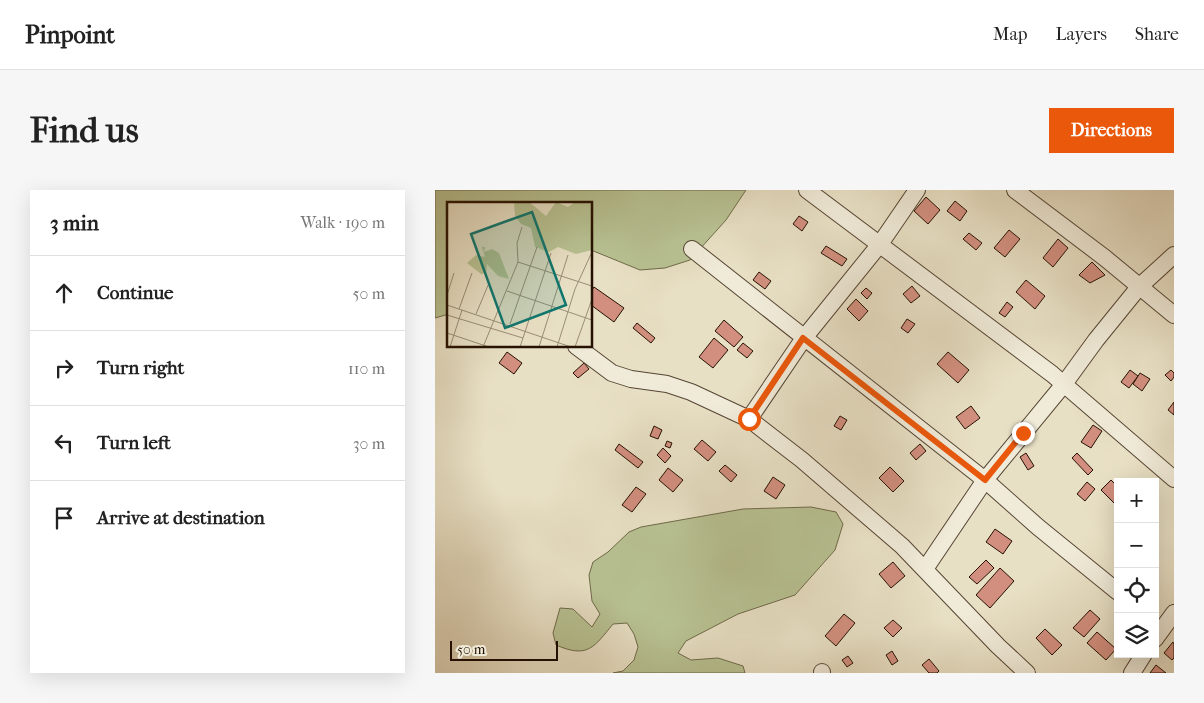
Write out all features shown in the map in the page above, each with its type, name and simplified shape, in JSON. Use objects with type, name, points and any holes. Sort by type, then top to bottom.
[{"type":"street","points":[[807,190],[1064,384],[1174,479]]},
{"type":"street","points":[[749,419],[803,338],[880,244],[917,190]]},
{"type":"street","points":[[1015,190],[1174,315]]},
{"type":"street","points":[[692,249],[985,480],[1037,526],[1114,589]]},
{"type":"street","points":[[925,569],[985,480],[1064,384],[1139,286],[1174,254]]},
{"type":"street","points":[[580,348],[612,373],[631,380],[667,384],[691,392],[749,419],[881,527],[1027,673]]},
{"type":"street","points":[[1159,629],[1174,614]]},
{"type":"street","points":[[1132,673],[1142,658]]},
{"type":"green space","points":[[435,190],[746,190],[726,220],[690,260],[665,268],[640,270],[593,251],[593,202],[447,202],[447,315],[435,318]]},
{"type":"green space","points":[[811,507],[836,512],[843,524],[835,550],[795,595],[738,614],[686,641],[678,653],[691,660],[718,658],[743,666],[745,673],[613,673],[623,671],[634,660],[638,647],[634,634],[627,623],[613,624],[601,639],[583,651],[567,649],[556,645],[553,633],[560,608],[573,609],[592,627],[600,614],[592,601],[589,575],[593,562],[608,552],[629,532],[641,527],[743,509]]},
{"type":"building","points":[[926,197],[940,210],[928,224],[914,211]]},
{"type":"building","points":[[955,201],[967,211],[960,221],[947,211]]},
{"type":"building","points":[[799,216],[808,222],[802,231],[793,224]]},
{"type":"building","points":[[1009,230],[1020,239],[1005,257],[994,248]]},
{"type":"building","points":[[969,233],[982,243],[976,250],[963,239]]},
{"type":"building","points":[[1058,239],[1068,248],[1053,267],[1043,258]]},
{"type":"building","points":[[826,246],[847,259],[842,266],[821,253]]},
{"type":"building","points":[[1092,262],[1105,275],[1090,283],[1079,275]]},
{"type":"building","points":[[759,272],[771,281],[765,289],[753,280]]},
{"type":"building","points":[[1026,280],[1045,296],[1035,309],[1016,292]]},
{"type":"building","points":[[912,286],[920,296],[911,303],[903,294]]},
{"type":"building","points":[[594,287],[624,308],[614,322],[593,306]]},
{"type":"building","points":[[866,288],[872,293],[867,299],[861,293]]},
{"type":"building","points":[[856,299],[868,311],[859,321],[847,309]]},
{"type":"building","points":[[1007,302],[1013,307],[1005,317],[999,313]]},
{"type":"building","points":[[907,319],[915,324],[908,333],[901,328]]},
{"type":"building","points":[[724,320],[743,337],[734,347],[715,331]]},
{"type":"building","points":[[637,323],[655,338],[651,343],[633,328]]},
{"type":"building","points":[[714,338],[728,350],[713,368],[699,357]]},
{"type":"building","points":[[743,343],[753,351],[747,358],[737,350]]},
{"type":"building","points":[[507,352],[522,363],[514,374],[499,363]]},
{"type":"building","points":[[948,352],[969,370],[958,383],[937,364]]},
{"type":"building","points":[[584,363],[589,369],[578,378],[573,373]]},
{"type":"building","points":[[1130,370],[1138,376],[1129,388],[1121,382]]},
{"type":"building","points":[[1171,370],[1174,373],[1174,377],[1171,381],[1165,375]]},
{"type":"building","points":[[1140,373],[1150,379],[1142,391],[1133,384]]},
{"type":"building","points":[[1174,402],[1174,415],[1168,410]]},
{"type":"building","points":[[971,406],[980,418],[965,429],[956,417]]},
{"type":"building","points":[[840,416],[847,420],[841,430],[834,426]]},
{"type":"building","points":[[1093,425],[1102,431],[1091,448],[1081,442]]},
{"type":"building","points":[[654,426],[662,430],[658,439],[650,436]]},
{"type":"building","points":[[702,440],[716,452],[708,461],[694,449]]},
{"type":"building","points":[[667,441],[672,443],[670,448],[665,446]]},
{"type":"building","points":[[619,444],[643,462],[638,468],[615,450]]},
{"type":"building","points":[[920,444],[926,451],[916,460],[910,453]]},
{"type":"building","points":[[663,448],[671,456],[665,463],[657,455]]},
{"type":"building","points":[[1026,453],[1034,466],[1028,470],[1020,457]]},
{"type":"building","points":[[1077,453],[1093,470],[1088,475],[1072,458]]},
{"type":"building","points":[[725,465],[737,475],[731,482],[719,471]]},
{"type":"building","points":[[890,467],[904,481],[893,492],[879,478]]},
{"type":"building","points":[[668,468],[683,480],[673,492],[659,480]]},
{"type":"building","points":[[773,477],[785,485],[776,499],[764,491]]},
{"type":"building","points":[[1111,480],[1114,483],[1114,503],[1101,490]]},
{"type":"building","points":[[1087,482],[1095,489],[1085,501],[1077,494]]},
{"type":"building","points":[[636,487],[646,494],[632,512],[622,505]]},
{"type":"building","points":[[995,529],[1012,541],[1003,554],[986,542]]},
{"type":"building","points":[[986,560],[994,568],[977,584],[969,577]]},
{"type":"building","points":[[893,562],[905,576],[891,588],[879,574]]},
{"type":"building","points":[[1000,568],[1014,581],[990,608],[976,595]]},
{"type":"building","points":[[1090,610],[1100,619],[1084,637],[1073,628]]},
{"type":"building","points":[[844,614],[855,623],[836,646],[825,636]]},
{"type":"building","points":[[893,620],[902,628],[893,637],[884,628]]},
{"type":"building","points":[[1045,629],[1062,645],[1052,655],[1036,638]]},
{"type":"building","points":[[1097,632],[1114,647],[1114,651],[1106,660],[1087,643]]},
{"type":"building","points":[[1173,642],[1174,658],[1172,660],[1164,653]]},
{"type":"building","points":[[892,651],[898,661],[892,665],[886,655]]},
{"type":"building","points":[[848,656],[853,663],[847,667],[842,660]]},
{"type":"building","points":[[929,659],[939,671],[937,673],[929,673],[922,665]]},
{"type":"building","points":[[1156,665],[1166,673],[1150,673]]},
{"type":"route","points":[[749,419],[803,338],[985,480],[1023,433]]}]
